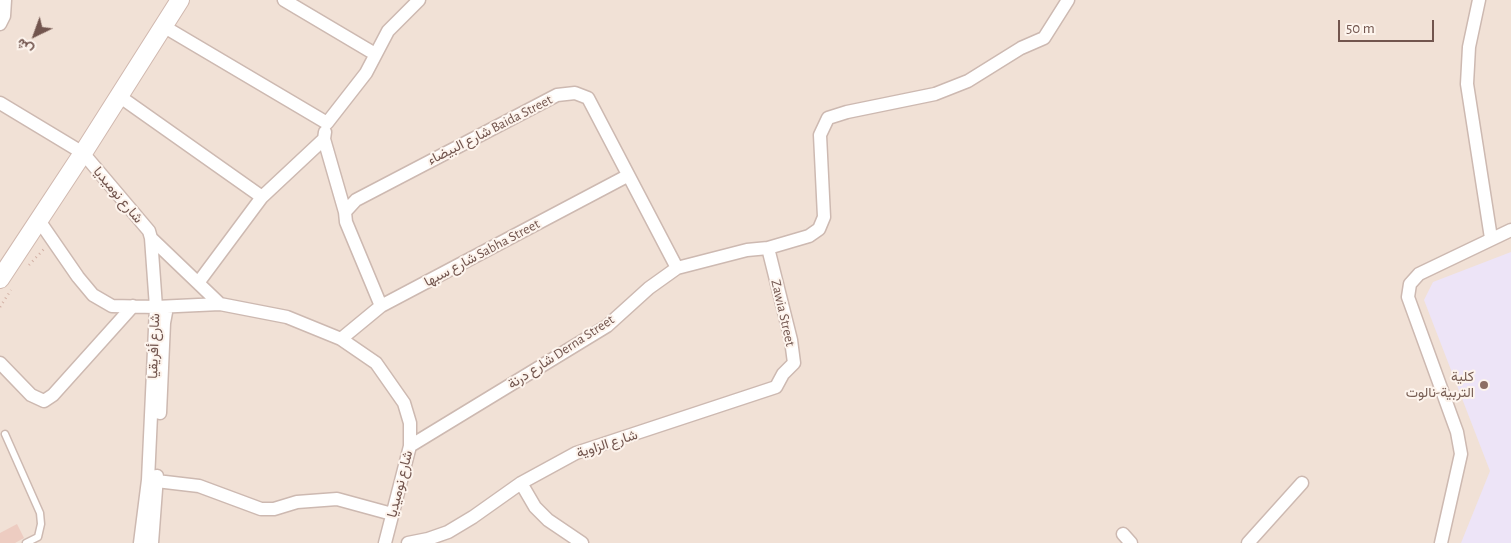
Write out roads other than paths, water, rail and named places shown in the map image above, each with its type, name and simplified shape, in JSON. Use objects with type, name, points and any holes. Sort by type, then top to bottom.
[{"type":"main road","points":[[7,283],[38,219],[83,153],[180,0]]},
{"type":"street","points":[[0,24],[4,16],[5,0]]},
{"type":"street","points":[[284,0],[375,54]]},
{"type":"street","points":[[381,306],[346,222],[345,212],[324,140],[327,123],[366,73],[388,31],[419,0]]},
{"type":"street","name":"شارع درنة Derna Street","points":[[410,446],[607,326],[649,288],[677,268],[747,250],[768,248],[809,236],[819,229],[824,217],[820,134],[828,118],[847,112],[935,94],[968,82],[1020,48],[1044,38],[1068,0]]},
{"type":"street","points":[[1479,0],[1470,47],[1467,84],[1491,238]]},
{"type":"street","points":[[163,26],[327,123]]},
{"type":"street","name":"شارع البيضاء Baida Street","points":[[345,212],[356,200],[557,95],[575,93],[588,98],[627,176],[677,268]]},
{"type":"street","points":[[119,96],[262,197]]},
{"type":"street","name":"شارع نوميديا","points":[[0,103],[83,153],[149,231],[162,307],[220,304],[287,316],[342,339],[376,363],[404,403],[410,423],[410,446],[385,543]]},
{"type":"street","points":[[198,283],[262,197],[324,140]]},
{"type":"street","name":"شارع سبها Sabha Street","points":[[342,339],[381,306],[627,176]]},
{"type":"street","name":"شارع أفريقيا","points":[[38,219],[78,277],[93,295],[112,306],[162,307],[152,481],[152,543]]},
{"type":"street","points":[[1441,543],[1461,454],[1457,432],[1408,297],[1410,284],[1419,274],[1511,230]]},
{"type":"street","name":"شارع نوميديا","points":[[151,238],[220,304]]},
{"type":"street","name":"Zawia Street","points":[[768,248],[794,363],[784,374]]},
{"type":"street","points":[[0,363],[31,396],[44,400],[53,395],[133,306]]},
{"type":"street","name":"شارع الزاوية","points":[[408,543],[448,532],[521,483],[576,453],[776,387],[784,374]]},
{"type":"street","points":[[152,481],[199,486],[261,509],[274,509],[297,502],[336,499],[392,514]]},
{"type":"street","name":"شارع أفريقيا","points":[[140,543],[152,481]]},
{"type":"street","points":[[521,483],[535,506],[548,520],[582,543]]},
{"type":"street","points":[[1248,543],[1302,483]]},
{"type":"lane","points":[[5,434],[40,513],[42,524],[38,537],[26,543]]},
{"type":"place","name":"كلية التربية-نالوت","points":[[1484,385]]}]
